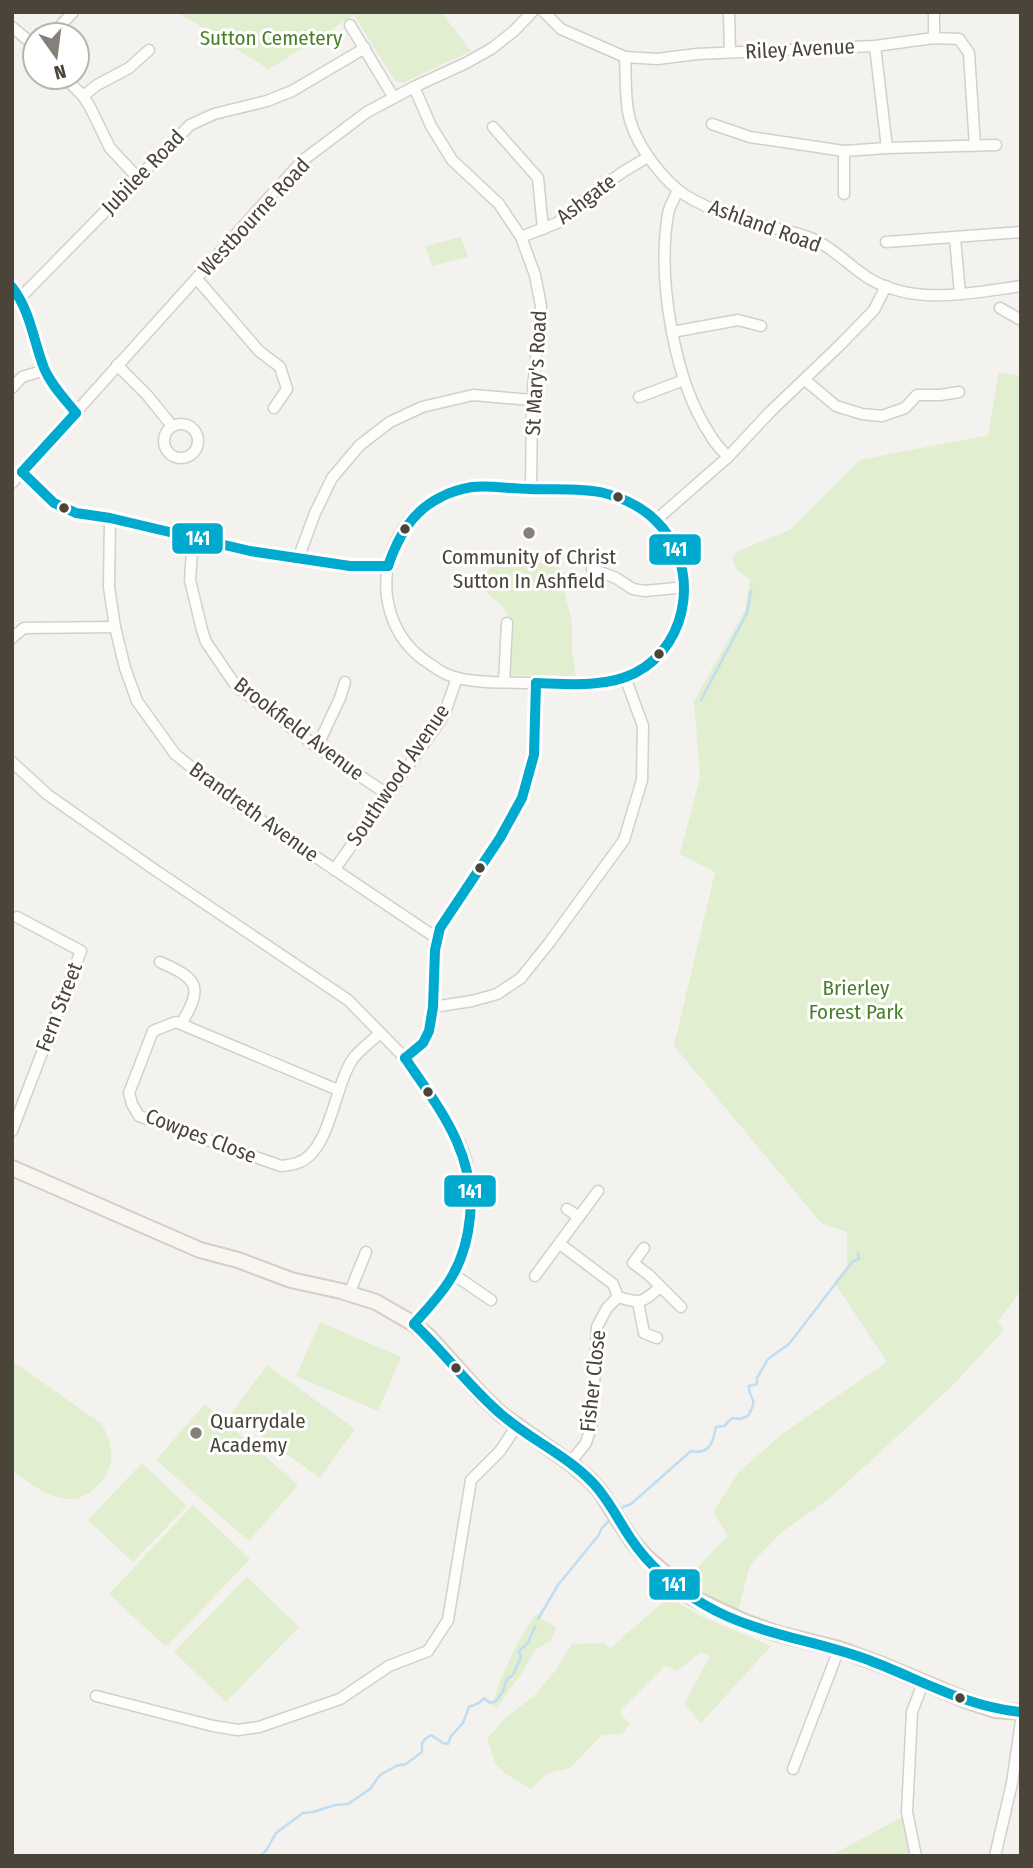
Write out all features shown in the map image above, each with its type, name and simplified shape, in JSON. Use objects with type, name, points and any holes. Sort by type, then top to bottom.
[{"type":"main road","points":[[12,1168],[200,1250],[238,1259],[291,1280],[376,1302],[414,1324],[482,1396],[516,1427],[570,1463],[590,1480],[645,1556],[693,1598],[767,1630],[839,1649],[995,1710],[1021,1712]]},
{"type":"street","name":"Westbourne Road","points":[[12,484],[302,161],[367,112],[491,49],[514,31],[531,12]]},
{"type":"street","name":"Riley Avenue","points":[[544,12],[562,29],[625,57],[657,58],[875,46],[934,38],[960,39],[969,53],[975,146]]},
{"type":"street","points":[[729,12],[730,52]]},
{"type":"street","points":[[934,12],[934,38]]},
{"type":"street","points":[[350,25],[394,98]]},
{"type":"street","points":[[875,46],[887,148]]},
{"type":"street","name":"Jubilee Road","points":[[21,297],[190,125],[214,114],[267,101],[292,91],[365,48]]},
{"type":"street","points":[[83,96],[97,85],[129,68],[149,50]]},
{"type":"street","name":"Ashland Road","points":[[625,57],[628,113],[636,134],[648,158],[678,190],[698,203],[814,240],[870,279],[909,293],[933,296],[1021,286]]},
{"type":"street","name":"St Mary's Road","points":[[414,87],[431,126],[452,160],[499,204],[521,237],[535,275],[541,306],[533,400],[531,489]]},
{"type":"street","points":[[78,91],[110,148],[138,178]]},
{"type":"street","points":[[712,124],[750,137],[844,151],[996,145]]},
{"type":"street","points":[[493,127],[538,178],[543,229]]},
{"type":"street","points":[[844,151],[844,194]]},
{"type":"street","name":"Ashgate","points":[[521,237],[557,223],[594,192],[648,158]]},
{"type":"street","points":[[678,190],[668,212],[664,272],[672,332],[684,380],[710,436],[728,457]]},
{"type":"street","points":[[886,242],[1021,232]]},
{"type":"street","points":[[955,238],[960,294]]},
{"type":"street","points":[[197,279],[258,351],[280,367],[287,389],[274,408]]},
{"type":"street","points":[[656,520],[728,457],[874,310],[886,286]]},
{"type":"street","points":[[12,287],[21,297],[35,332],[45,370],[76,413]]},
{"type":"street","points":[[1000,308],[1021,320]]},
{"type":"street","points":[[672,332],[738,320],[761,326]]},
{"type":"street","points":[[117,365],[147,395],[172,426]]},
{"type":"street","points":[[12,388],[22,377],[45,370]]},
{"type":"street","points":[[639,397],[684,380]]},
{"type":"street","points":[[805,380],[836,406],[862,414],[882,416],[905,408],[917,396],[959,392]]},
{"type":"street","points":[[298,559],[315,513],[332,478],[360,445],[390,422],[422,407],[473,395],[533,400]]},
{"type":"street","points":[[22,472],[54,503],[76,513],[110,518],[250,551],[350,566],[388,566]]},
{"type":"street","points":[[473,487],[585,491],[616,495],[630,501],[656,520],[675,546],[683,567],[686,587],[680,620],[666,648],[645,668],[625,677],[586,685],[457,678],[422,659],[397,631],[388,607],[387,593],[388,566],[395,542],[421,509],[445,494],[473,487]]},
{"type":"street","name":"Brandreth Avenue","points":[[110,518],[109,587],[125,668],[137,701],[175,754],[237,804],[438,939]]},
{"type":"street","name":"Brookfield Avenue","points":[[193,537],[190,580],[196,609],[206,642],[236,686],[317,747],[387,794]]},
{"type":"street","points":[[592,569],[616,578],[633,589],[645,591],[686,587]]},
{"type":"street","points":[[504,682],[507,623]]},
{"type":"street","points":[[12,638],[24,628],[115,627]]},
{"type":"street","points":[[433,1007],[498,994],[521,978],[550,943],[624,840],[642,780],[643,726],[625,677]]},
{"type":"street","name":"Southwood Avenue","points":[[334,870],[440,721],[457,678]]},
{"type":"street","points":[[317,747],[345,682]]},
{"type":"street","points":[[405,1058],[424,1043],[429,1031],[433,1007],[435,950],[440,929],[500,838],[522,798],[534,755],[536,683]]},
{"type":"street","points":[[12,762],[69,810],[348,1000],[405,1058],[456,1135],[470,1175],[472,1206],[465,1247],[453,1274],[414,1324]]},
{"type":"street","name":"Fern Street","points":[[12,1131],[81,951],[17,917]]},
{"type":"street","points":[[160,962],[183,972],[194,988],[194,998],[181,1024],[338,1090]]},
{"type":"street","name":"Cowpes Close","points":[[181,1024],[176,1022],[153,1031],[129,1093],[139,1116],[281,1166],[298,1163],[307,1158],[321,1142],[338,1090],[353,1060],[380,1033]]},
{"type":"street","points":[[535,1276],[598,1191]]},
{"type":"street","points":[[567,1209],[579,1217]]},
{"type":"street","points":[[560,1244],[613,1283],[618,1297],[644,1301],[660,1287]]},
{"type":"street","points":[[644,1248],[634,1263],[681,1307]]},
{"type":"street","points":[[349,1293],[366,1252]]},
{"type":"street","points":[[453,1274],[491,1300]]},
{"type":"street","name":"Fisher Close","points":[[570,1463],[590,1434],[597,1327],[607,1308],[618,1297]]},
{"type":"street","points":[[638,1302],[644,1333],[657,1338]]},
{"type":"street","points":[[96,1696],[238,1730],[271,1723],[340,1699],[389,1666],[428,1651],[448,1620],[471,1480],[500,1451],[516,1427]]},
{"type":"street","points":[[793,1769],[839,1649]]},
{"type":"street","points":[[916,1856],[907,1812],[912,1712],[923,1683]]},
{"type":"street","points":[[995,1856],[1012,1783],[1021,1721]]},
{"type":"green space","name":"Sutton Cemetery","points":[[177,12],[441,12],[471,51],[403,83],[395,81],[354,15],[268,70]]},
{"type":"green space","points":[[461,237],[468,257],[432,266],[425,246]]},
{"type":"green space","name":"Brierley Forest Park","points":[[999,372],[1021,376],[1021,1290],[998,1322],[1004,1330],[951,1387],[830,1498],[782,1532],[750,1565],[737,1615],[707,1598],[685,1580],[728,1536],[713,1512],[739,1472],[782,1434],[887,1362],[834,1282],[847,1267],[847,1232],[822,1224],[674,1046],[715,872],[680,854],[700,777],[694,701],[745,610],[750,580],[736,569],[732,557],[738,551],[790,530],[860,460],[988,435]]},
{"type":"green space","points":[[502,560],[555,564],[567,575],[564,591],[572,622],[572,651],[576,676],[509,673],[512,639],[510,621],[503,607],[485,591],[478,578]]},
{"type":"green space","points":[[320,1322],[401,1357],[378,1411],[296,1376]]},
{"type":"green space","points":[[12,1361],[102,1424],[111,1450],[110,1465],[92,1491],[74,1499],[65,1499],[37,1488],[12,1471]]},
{"type":"green space","points":[[267,1365],[355,1429],[320,1478],[231,1414]]},
{"type":"green space","points":[[205,1404],[298,1485],[249,1541],[156,1460]]},
{"type":"green space","points":[[142,1463],[187,1506],[133,1562],[88,1520]]},
{"type":"green space","points":[[193,1505],[250,1559],[166,1647],[109,1594]]},
{"type":"green space","points":[[247,1577],[299,1627],[226,1702],[174,1652]]},
{"type":"green space","points":[[669,1597],[698,1615],[771,1646],[701,1723],[684,1704],[710,1656],[701,1652],[677,1671],[666,1665],[619,1712],[630,1724],[622,1734],[602,1735],[570,1768],[548,1773],[531,1789],[496,1765],[487,1739],[504,1719],[534,1696],[555,1671],[572,1644],[604,1643],[610,1648]]},
{"type":"green space","points":[[536,1614],[556,1628],[551,1641],[535,1650],[497,1708],[492,1706],[510,1658]]},
{"type":"green space","points":[[902,1817],[909,1856],[832,1856],[841,1850]]},
{"type":"waterway","points":[[701,700],[747,613],[751,591]]},
{"type":"waterway","points":[[619,1511],[631,1504],[691,1451],[703,1451],[710,1446],[716,1427],[724,1426],[732,1418],[748,1416],[753,1401],[749,1386],[757,1384],[757,1378],[768,1359],[789,1344],[853,1261],[859,1259],[858,1253]]},
{"type":"waterway","points":[[538,1619],[558,1585],[612,1518]]},
{"type":"waterway","points":[[261,1856],[276,1833],[303,1813],[348,1804],[370,1789],[380,1775],[406,1764],[422,1752],[422,1743],[431,1735],[448,1744],[451,1736],[463,1723],[469,1707],[484,1698],[490,1703],[496,1701],[507,1679],[513,1675],[521,1657],[519,1651],[528,1643],[535,1626]]},
{"type":"transit line","name":"141","points":[[12,287],[28,316],[47,374],[76,413]]},
{"type":"transit line","name":"141","points":[[22,472],[76,413]]},
{"type":"transit line","name":"141","points":[[22,472],[54,503],[76,513],[110,518],[250,551],[350,566],[388,566]]},
{"type":"transit line","name":"141","points":[[388,566],[396,545],[414,517],[444,495],[468,488],[486,486],[596,491],[625,500],[650,515],[669,537],[679,558],[683,579],[683,601],[678,623],[668,643],[654,660],[623,678],[586,684],[536,683]]},
{"type":"transit line","name":"141","points":[[405,1058],[423,1043],[429,1031],[433,1007],[435,950],[440,928],[500,838],[522,798],[534,755],[536,683]]},
{"type":"transit line","name":"141","points":[[405,1058],[452,1132],[467,1172],[470,1194],[468,1233],[458,1264],[443,1290],[414,1324]]},
{"type":"transit line","name":"141","points":[[414,1324],[502,1415],[582,1472],[603,1495],[646,1558],[664,1576],[695,1599],[745,1623],[871,1661],[963,1699],[1021,1712]]},
{"type":"place","name":"Community of Christ Sutton In Ashfield","points":[[529,533]]},
{"type":"place","name":"Quarrydale Academy","points":[[196,1433]]}]
